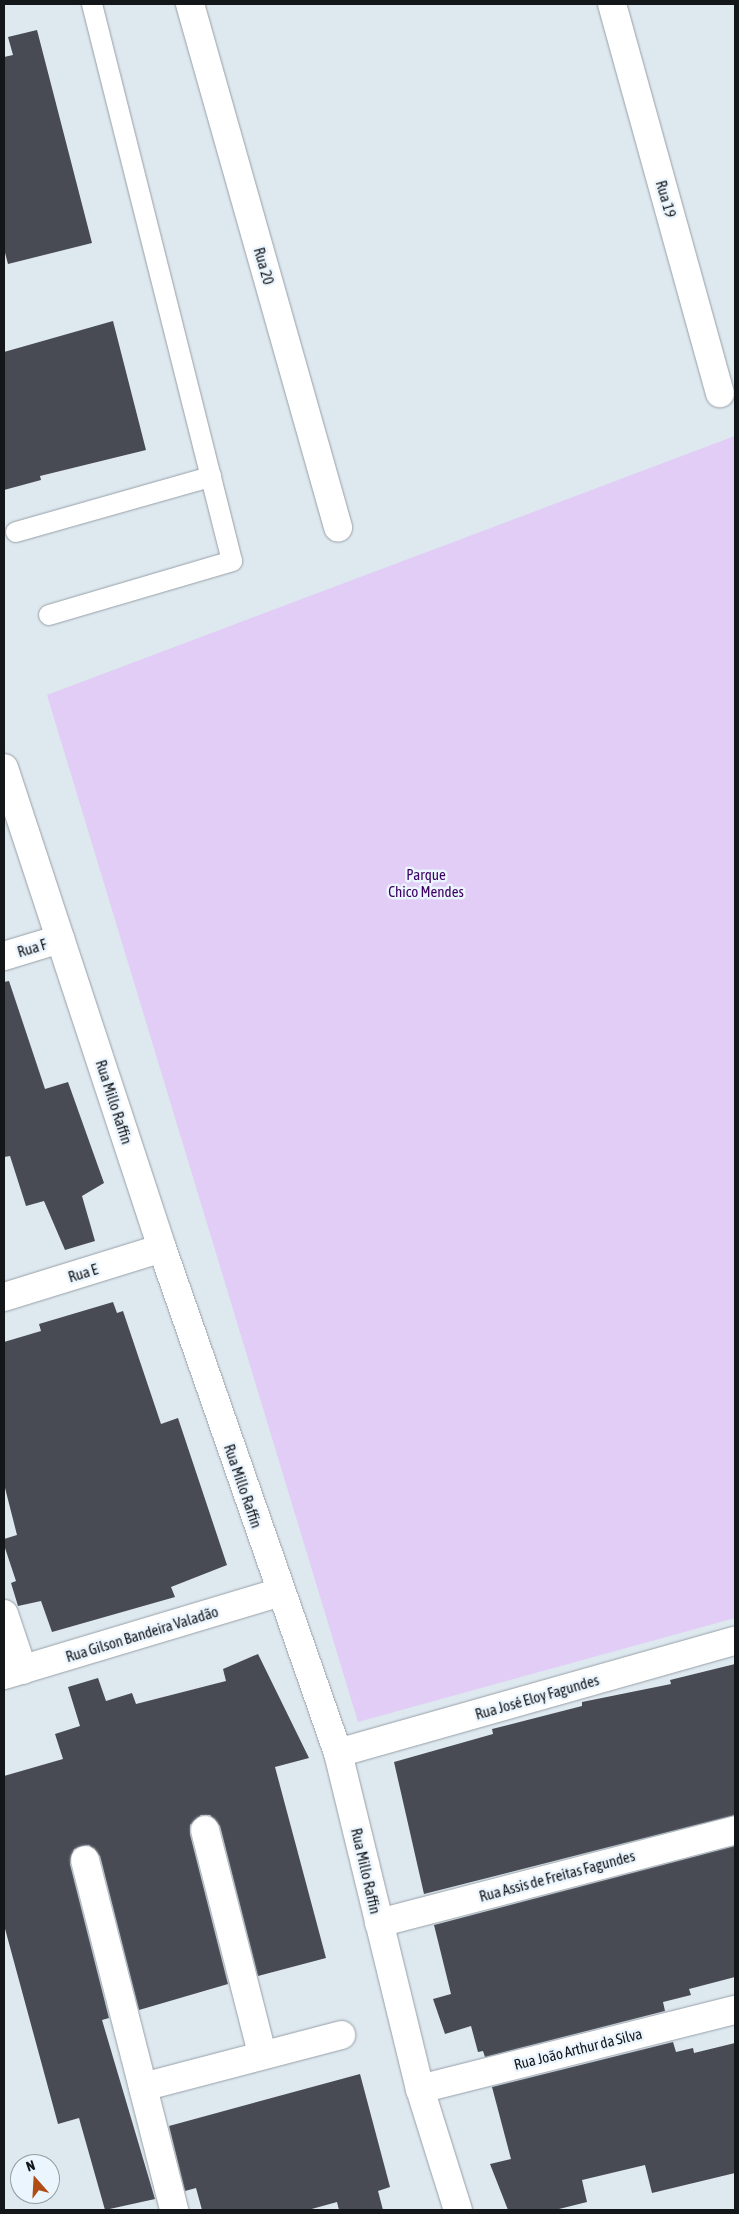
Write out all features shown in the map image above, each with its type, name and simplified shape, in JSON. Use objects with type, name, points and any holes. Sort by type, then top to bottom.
[{"type":"street","name":"Rua 20","points":[[190,4],[338,528]]},
{"type":"street","name":"Rua 19","points":[[612,4],[720,393]]},
{"type":"street","name":"Rua Millo Raffin","points":[[4,768],[162,1248],[280,1592],[338,1753],[420,2089],[458,2210]]},
{"type":"street","name":"Rua F","points":[[4,956],[60,939]]},
{"type":"street","name":"Rua E","points":[[4,1297],[162,1248]]},
{"type":"street","name":"Rua Gilson Bandeira Valadão","points":[[13,1672],[280,1592]]},
{"type":"street","points":[[4,1614],[13,1672]]},
{"type":"street","name":"Rua José Eloy Fagundes","points":[[338,1753],[735,1641]]},
{"type":"street","points":[[205,1830],[262,2054]]},
{"type":"street","name":"Rua Assis de Freitas Fagundes","points":[[379,1923],[735,1830]]},
{"type":"street","points":[[85,1860],[174,2210]]},
{"type":"street","name":"Rua João Arthur da Silva","points":[[420,2089],[735,2010]]},
{"type":"street","points":[[143,2087],[262,2054],[341,2035]]},
{"type":"lane","points":[[49,615],[232,562],[92,4]]},
{"type":"lane","points":[[16,532],[211,476]]},
{"type":"green space","name":"Parque Chico Mendes","points":[[735,436],[735,1618],[358,1722],[47,695]]},
{"type":"building","points":[[37,30],[92,243],[8,264],[4,249],[4,57],[13,55],[8,37]]},
{"type":"building","points":[[113,321],[146,450],[40,476],[41,480],[4,490],[4,352]]},
{"type":"building","points":[[9,981],[45,1089],[68,1082],[104,1183],[82,1196],[95,1241],[65,1250],[44,1201],[26,1206],[10,1156],[4,1157],[4,982]]},
{"type":"building","points":[[113,1302],[117,1313],[123,1311],[161,1424],[178,1418],[227,1565],[171,1587],[175,1597],[52,1632],[41,1601],[18,1606],[11,1583],[16,1581],[4,1545],[4,1539],[17,1535],[4,1484],[4,1342],[41,1331],[39,1324]]},
{"type":"building","points":[[258,1654],[309,1758],[275,1767],[326,1958],[258,1976],[220,1826],[210,1815],[201,1815],[190,1825],[190,1834],[228,1984],[139,2010],[100,1856],[89,1845],[74,1849],[70,1864],[109,2018],[102,2020],[155,2199],[105,2210],[79,2118],[58,2124],[4,1925],[4,1776],[63,1759],[55,1734],[80,1726],[68,1687],[98,1678],[106,1701],[132,1693],[136,1704],[226,1681],[223,1669]]},
{"type":"building","points":[[735,1664],[735,1815],[424,1894],[394,1762],[493,1734],[492,1729],[582,1706],[582,1702],[671,1684],[670,1680]]},
{"type":"building","points":[[735,1846],[735,1977],[689,1989],[691,1995],[663,2002],[665,2011],[485,2057],[483,2051],[478,2052],[471,2026],[445,2034],[433,1999],[451,1994],[434,1925]]},
{"type":"building","points":[[673,2042],[676,2052],[693,2048],[694,2053],[735,2043],[735,2173],[652,2193],[645,2165],[582,2180],[587,2202],[555,2210],[508,2210],[490,2164],[511,2159],[492,2087]]},
{"type":"building","points":[[360,2074],[390,2187],[378,2191],[383,2210],[339,2210],[337,2202],[308,2210],[202,2210],[196,2188],[185,2191],[169,2126]]}]
